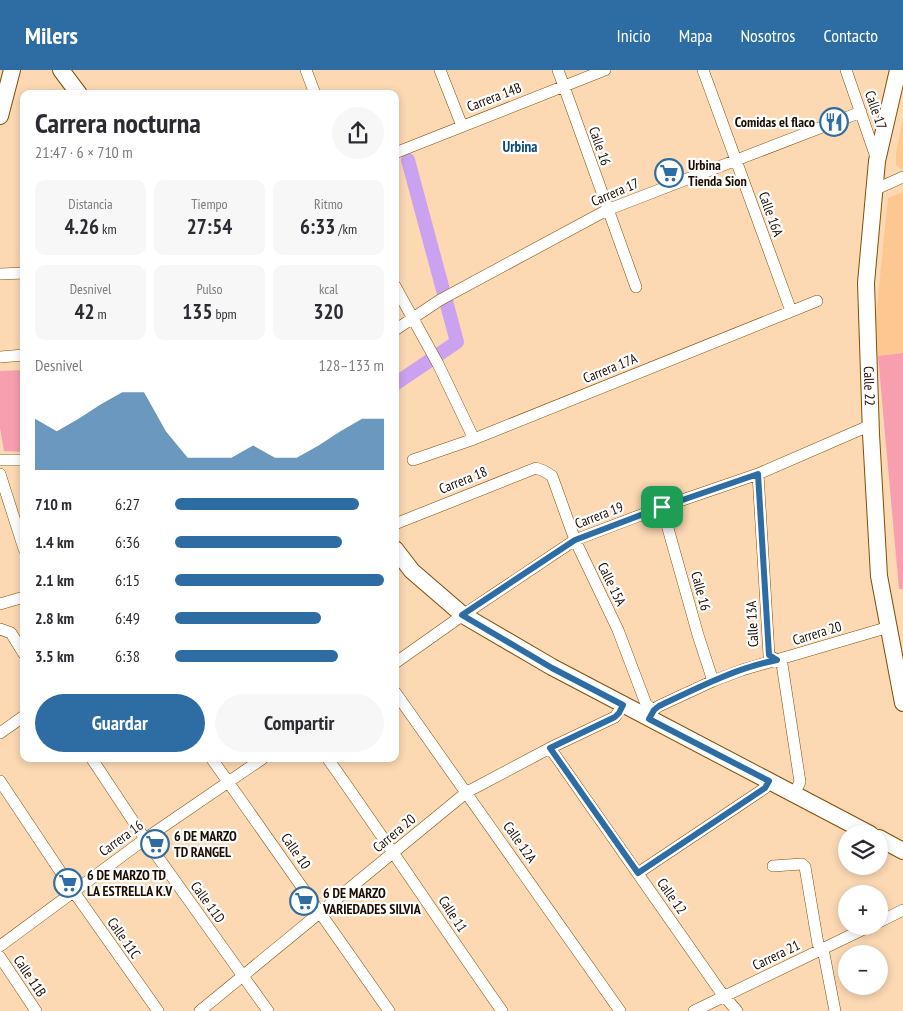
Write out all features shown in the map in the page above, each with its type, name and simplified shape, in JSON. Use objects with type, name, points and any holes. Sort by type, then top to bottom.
[{"type":"street","points":[[61,70],[76,90]]},
{"type":"street","points":[[306,70],[314,90]]},
{"type":"street","points":[[440,70],[462,126]]},
{"type":"street","name":"Calle 16","points":[[558,70],[636,287]]},
{"type":"street","name":"Carrera 14B","points":[[399,151],[605,70]]},
{"type":"street","name":"Calle 16A","points":[[703,70],[791,311]]},
{"type":"street","name":"Calle 17","points":[[846,70],[877,161]]},
{"type":"street","name":"Calle 22","points":[[898,70],[877,161],[866,283],[879,576],[903,703]]},
{"type":"street","points":[[0,116],[13,72]]},
{"type":"street","name":"Carrera 17","points":[[399,327],[440,300],[607,210],[861,112]]},
{"type":"street","points":[[874,190],[903,177]]},
{"type":"street","points":[[0,274],[20,273]]},
{"type":"street","points":[[399,293],[430,348],[474,439]]},
{"type":"street","name":"Carrera 17A","points":[[413,460],[474,439],[817,301]]},
{"type":"street","points":[[0,357],[20,355]]},
{"type":"street","name":"Carrera 19","points":[[462,615],[575,540],[662,507],[758,474],[864,428],[871,427]]},
{"type":"street","points":[[0,460],[20,460]]},
{"type":"street","name":"Carrera 18","points":[[399,522],[536,468],[544,470]]},
{"type":"street","name":"Calle 15A","points":[[544,470],[552,476],[575,540],[618,630],[651,714]]},
{"type":"street","points":[[0,474],[20,536]]},
{"type":"street","name":"Calle 13A","points":[[758,474],[769,655],[782,664],[800,782],[794,794]]},
{"type":"street","name":"Calle 16","points":[[662,507],[713,681]]},
{"type":"street","points":[[399,554],[412,572],[462,615],[552,668],[623,705],[651,714],[769,781],[853,825]]},
{"type":"street","points":[[0,604],[20,599]]},
{"type":"street","points":[[399,660],[462,615]]},
{"type":"street","name":"Carrera 20","points":[[651,714],[713,681],[742,670],[889,627]]},
{"type":"street","points":[[2,629],[11,633],[20,648]]},
{"type":"street","name":"Calle 12A","points":[[399,698],[620,1011]]},
{"type":"street","name":"Carrera 20","points":[[200,1011],[395,853],[467,792],[550,748],[615,717],[623,705]]},
{"type":"street","points":[[0,733],[20,719]]},
{"type":"street","name":"Calle 12","points":[[550,748],[720,991],[737,1011]]},
{"type":"street","name":"Calle 11D","points":[[94,762],[145,839],[268,1011]]},
{"type":"street","name":"Calle 10","points":[[214,762],[389,1011]]},
{"type":"street","name":"Carrera 16","points":[[0,946],[145,839],[258,762]]},
{"type":"street","name":"Calle 11","points":[[330,762],[395,853],[456,946],[502,1011]]},
{"type":"street","name":"Calle 11C","points":[[0,781],[74,892],[158,1011]]},
{"type":"street","points":[[638,873],[765,788],[769,781]]},
{"type":"street","points":[[888,843],[903,851]]},
{"type":"street","points":[[773,866],[802,864],[805,867],[818,944],[824,954],[835,1011]]},
{"type":"street","points":[[888,918],[903,910]]},
{"type":"street","name":"Carrera 21","points":[[694,1011],[851,935]]},
{"type":"street","name":"Calle 11B","points":[[0,958],[36,1011]]},
{"type":"shaded area","points":[[903,119],[903,168],[901,169],[896,165],[896,153]]},
{"type":"shaded area","points":[[903,192],[903,353],[878,356],[876,317],[888,198]]},
{"type":"shaded area","points":[[903,353],[903,589],[899,589],[878,356]]},
{"type":"shaded area","points":[[20,370],[20,452],[4,451],[0,428],[0,371]]},
{"type":"waterway","points":[[399,381],[457,342],[408,160]]},
{"type":"place","name":"Comidas el flaco","points":[[834,122]]},
{"type":"place","name":"Urbina Tienda Sion","points":[[669,173]]},
{"type":"place","name":"6 DE MARZO TD RANGEL","points":[[155,844]]},
{"type":"place","name":"6 DE MARZO TD LA ESTRELLA K.V","points":[[68,883]]},
{"type":"place","name":"6 DE MARZO VARIEDADES SILVIA","points":[[304,901]]},
{"type":"district","name":"Urbina","points":[[520,147]]},
{"type":"route","points":[[758,474],[769,655],[777,660],[766,662],[713,681],[654,710],[649,719],[769,781],[765,788],[638,873],[550,748],[615,717],[623,705],[552,668],[462,615],[575,540],[662,507],[758,474]]}]
